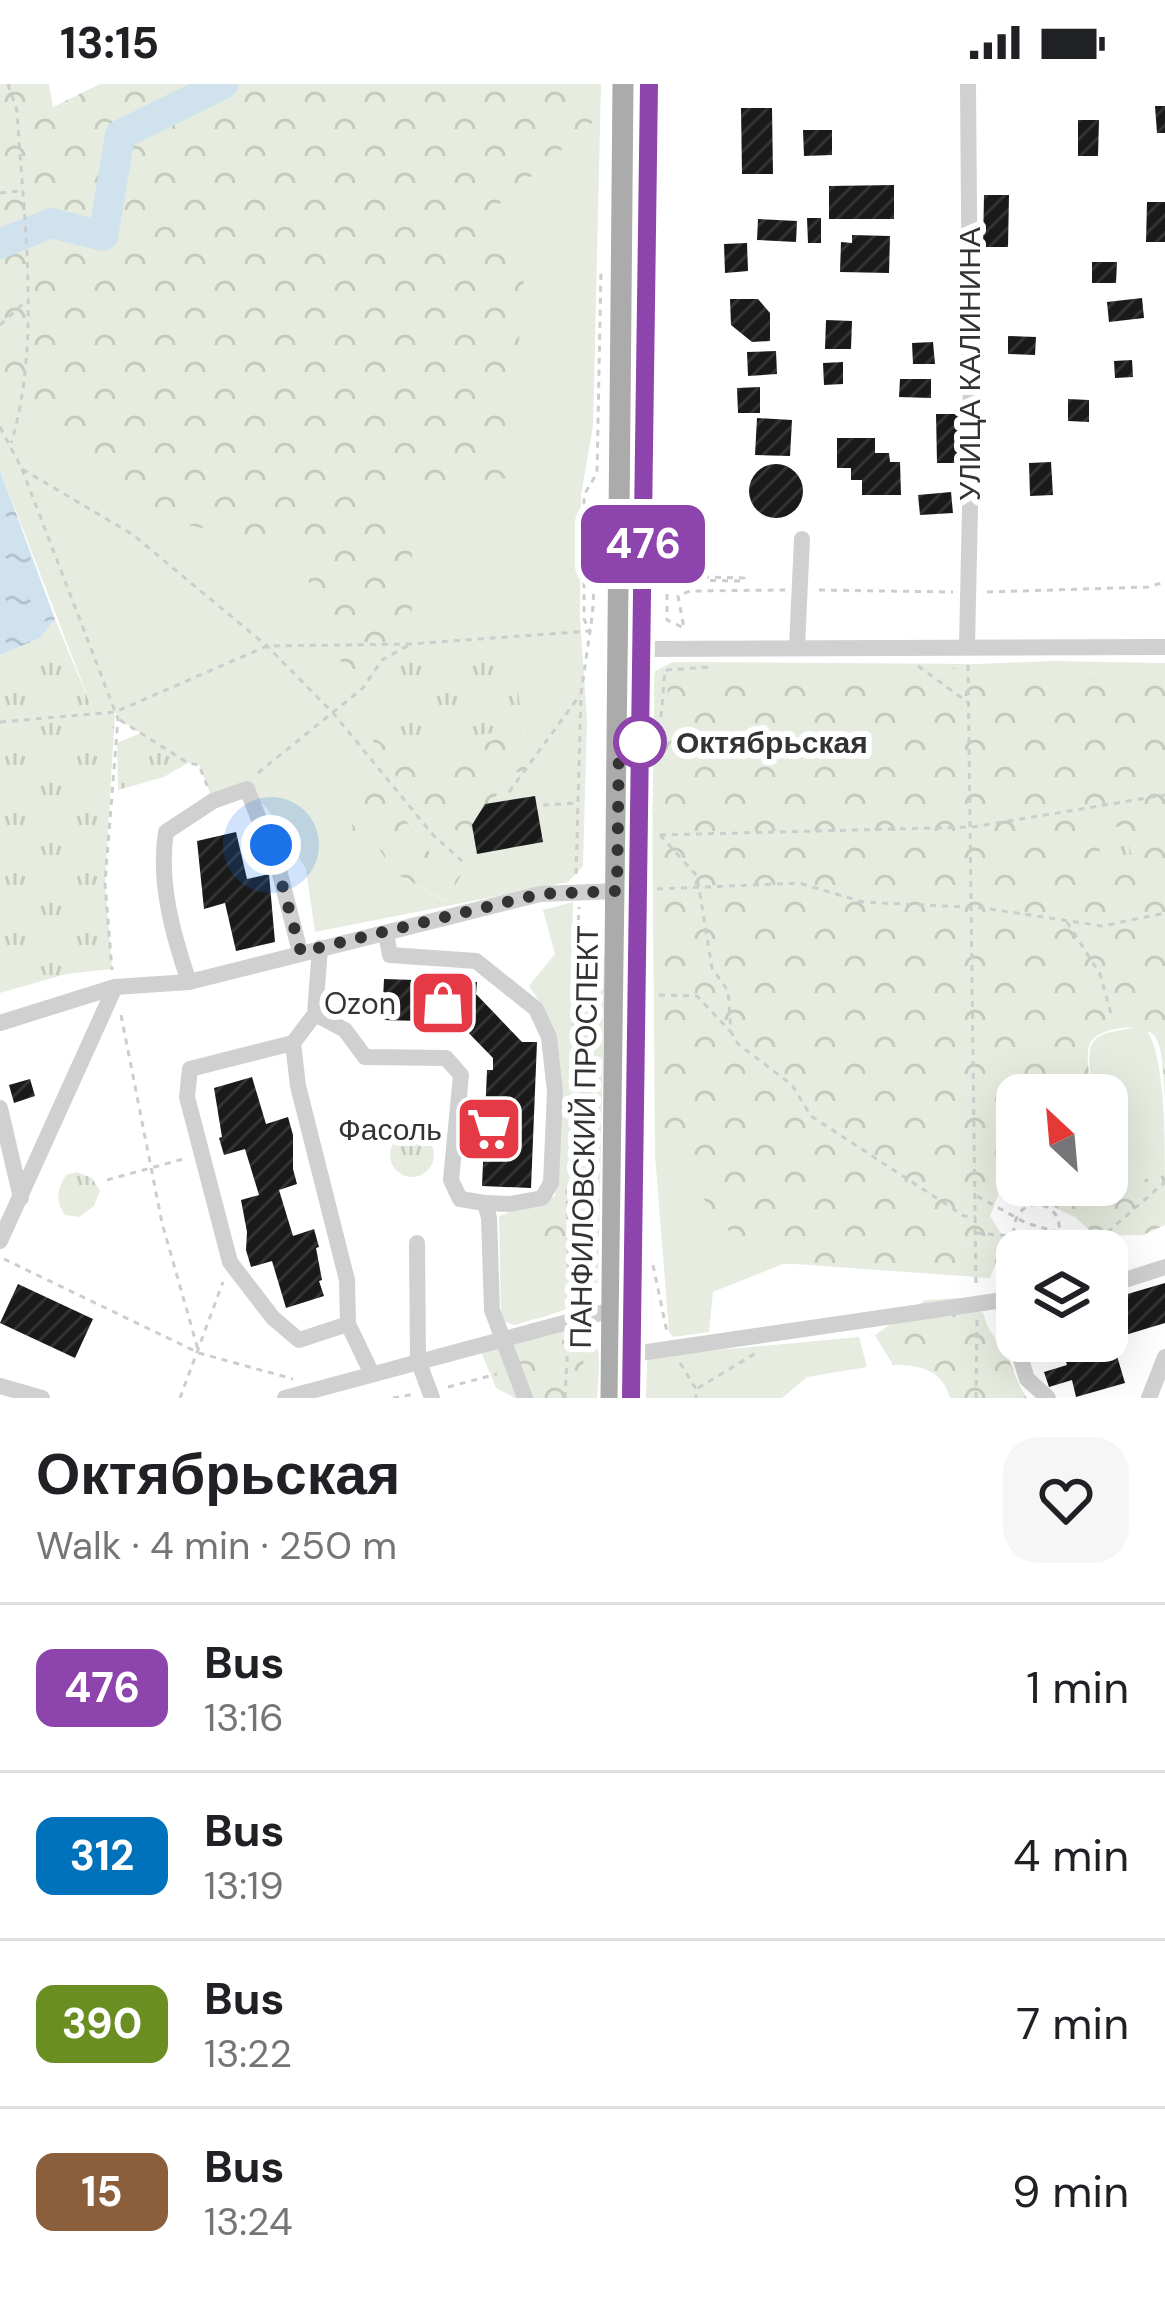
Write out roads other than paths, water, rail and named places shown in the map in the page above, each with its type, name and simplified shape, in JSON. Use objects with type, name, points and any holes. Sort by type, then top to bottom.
[{"type":"main road","name":"ПАНФИЛОВСКИЙ ПРОСПЕКТ","points":[[610,1398],[623,84]]},
{"type":"main road","name":"ПАНФИЛОВСКИЙ ПРОСПЕКТ","points":[[632,1398],[649,84]]},
{"type":"street","name":"УЛИЦА КАЛИНИНА","points":[[967,645],[971,463],[968,84]]},
{"type":"street","points":[[797,647],[802,539]]},
{"type":"street","points":[[641,649],[1165,646]]},
{"type":"street","points":[[189,982],[172,931],[162,854],[166,832],[213,801],[247,789],[280,870],[301,952]]},
{"type":"street","points":[[0,1023],[116,987],[189,982],[540,894],[617,891]]},
{"type":"street","points":[[315,1014],[345,1030],[365,1057],[446,1058],[460,1075],[451,1180],[460,1199],[510,1204],[542,1198],[551,1183],[555,1092],[549,1037],[536,1009],[476,961],[390,956],[386,933]]},
{"type":"street","points":[[320,948],[315,1014],[293,1043],[190,1069],[187,1097],[230,1262],[273,1318],[298,1340],[348,1324]]},
{"type":"street","points":[[0,1241],[116,987]]},
{"type":"street","points":[[293,1043],[298,1085],[347,1280],[348,1324],[371,1372]]},
{"type":"street","points":[[0,1108],[21,1198]]},
{"type":"street","points":[[485,1203],[492,1310],[525,1398]]},
{"type":"street","points":[[417,1244],[418,1360],[431,1395]]},
{"type":"street","points":[[1128,1279],[1165,1267]]},
{"type":"street","points":[[633,1354],[996,1303]]},
{"type":"street","points":[[285,1398],[612,1310]]},
{"type":"street","points":[[1149,1398],[1165,1357]]},
{"type":"street","points":[[1024,1362],[1028,1378],[1048,1398]]},
{"type":"street","points":[[0,1385],[42,1398]]},
{"type":"water","points":[[0,470],[55,619],[40,638],[0,655]]},
{"type":"waterway","points":[[0,244],[51,223],[103,236],[120,135],[223,84]]},
{"type":"place","name":"Октябрьская","points":[[640,742]]},
{"type":"place","name":"Ozon","points":[[443,1003]]},
{"type":"place","name":"Фасоль","points":[[489,1129]]}]
